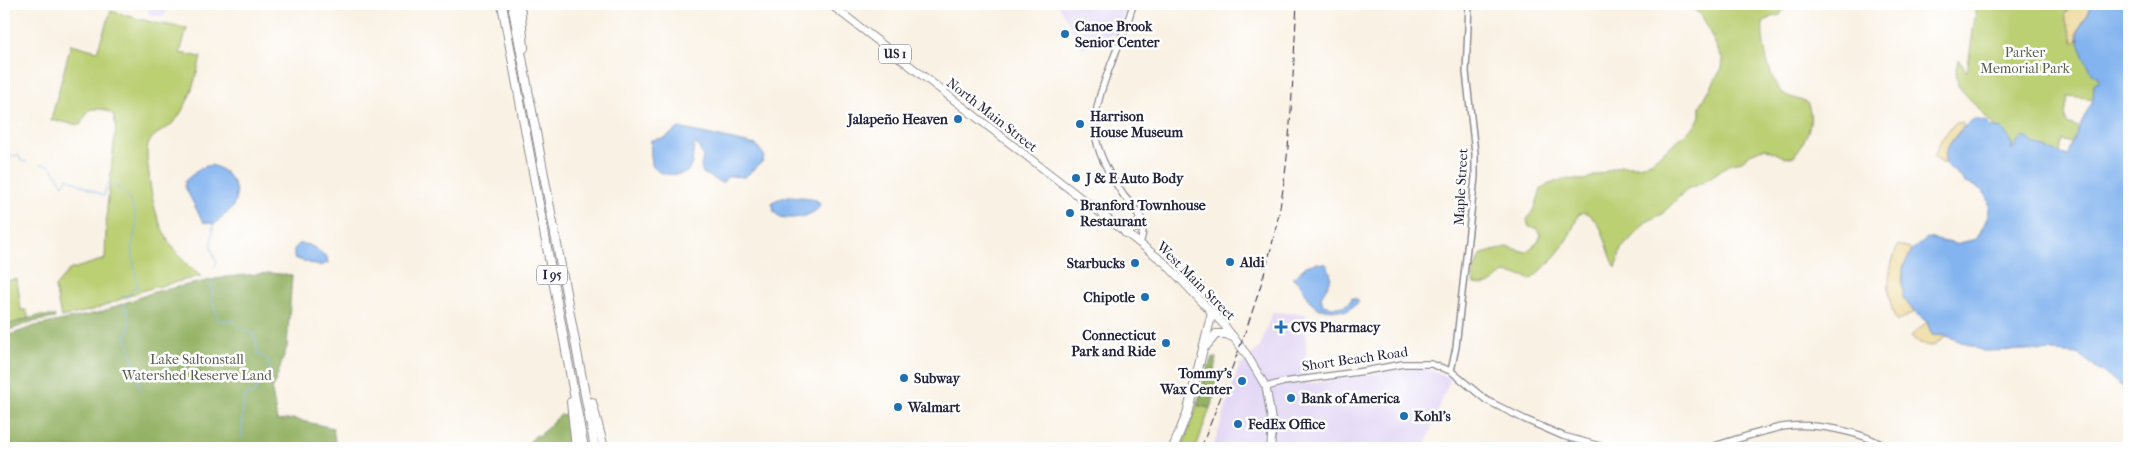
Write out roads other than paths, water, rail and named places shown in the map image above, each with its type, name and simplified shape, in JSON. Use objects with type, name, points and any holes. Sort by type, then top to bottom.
[{"type":"highway","points":[[497,4],[516,85]]},
{"type":"highway","name":"I 95","points":[[502,4],[584,448]]},
{"type":"highway","name":"I 95","points":[[512,4],[595,448]]},
{"type":"highway","points":[[520,4],[534,124]]},
{"type":"highway","points":[[565,288],[604,448]]},
{"type":"highway","points":[[1175,448],[1190,415],[1196,377],[1212,312]]},
{"type":"highway","points":[[1202,354],[1215,335],[1223,333],[1233,337]]},
{"type":"highway","points":[[568,360],[576,448]]},
{"type":"main road","name":"North Main Street","points":[[830,4],[1124,233],[1140,243]]},
{"type":"main road","points":[[1133,4],[1123,38],[1100,93],[1094,122],[1099,152],[1107,170],[1140,217],[1143,234],[1140,243]]},
{"type":"main road","points":[[1124,233],[1138,227],[1140,217]]},
{"type":"main road","name":"West Main Street","points":[[1140,243],[1164,263],[1212,312],[1233,337],[1266,387],[1272,423],[1272,448]]},
{"type":"main road","name":"Short Beach Road","points":[[1266,387],[1284,382],[1365,372],[1403,364],[1431,364],[1451,371],[1486,400],[1563,436],[1607,448]]},
{"type":"main road","points":[[1708,448],[1774,429],[1793,426],[1856,434],[1887,448]]},
{"type":"street","name":"Maple Street","points":[[1451,371],[1456,347],[1475,178],[1475,153],[1466,72],[1469,4]]},
{"type":"water","points":[[2092,4],[2129,4],[2128,391],[2078,354],[2031,350],[1983,351],[1947,336],[1932,335],[1927,322],[1914,312],[1903,298],[1903,267],[1912,250],[1927,238],[1956,244],[1976,239],[1986,221],[1989,205],[1988,198],[1984,192],[1965,183],[1948,166],[1945,158],[1949,145],[1970,122],[1974,119],[1988,122],[1989,126],[2002,129],[2010,139],[2009,142],[2013,145],[2011,150],[2016,147],[2016,144],[2023,137],[2029,139],[2034,144],[2068,156],[2069,150],[2092,102],[2094,83],[2098,82],[2099,78],[2093,74],[2083,56],[2077,34]]},
{"type":"water","points":[[679,128],[756,145],[764,155],[763,161],[745,177],[729,176],[722,183],[703,173],[701,168],[703,156],[697,144],[694,145],[692,164],[687,172],[674,175],[664,174],[656,170],[652,165],[651,140],[665,138]]},
{"type":"water","points":[[211,165],[217,167],[228,176],[232,181],[236,194],[232,208],[215,224],[203,222],[185,187],[185,181],[200,169]]},
{"type":"water","points":[[791,196],[812,198],[819,202],[820,206],[812,213],[801,217],[780,217],[774,212],[772,202]]},
{"type":"water","points":[[299,244],[314,248],[327,257],[328,263],[319,266],[294,258],[294,249]]},
{"type":"water","points":[[1316,263],[1326,264],[1331,278],[1321,297],[1323,305],[1331,307],[1343,306],[1350,302],[1352,298],[1357,299],[1359,302],[1347,311],[1320,309],[1312,304],[1301,285],[1292,277],[1295,277],[1306,266]]},
{"type":"waterway","points":[[12,156],[18,155],[21,161],[27,162]]},
{"type":"waterway","points":[[41,164],[51,166],[63,185],[67,178],[104,196],[107,184],[113,185],[124,192],[132,204],[136,227],[132,248],[138,287],[133,288],[131,294],[121,297]]},
{"type":"waterway","points":[[213,224],[211,247],[217,262],[214,268]]},
{"type":"waterway","points":[[212,282],[213,304],[219,321],[232,320],[244,330],[254,333],[258,354],[268,360],[270,374],[260,380],[259,387],[252,394],[246,394],[243,402],[242,439]]},
{"type":"waterway","points":[[124,304],[129,318],[130,330],[125,335],[142,393]]},
{"type":"railway","points":[[1201,448],[1249,321],[1260,288],[1277,223],[1288,143],[1297,4]]},
{"type":"place","name":"Canoe Brook Senior Center","points":[[1065,34]]},
{"type":"place","name":"Jalapeño Heaven","points":[[958,119]]},
{"type":"place","name":"Harrison House Museum","points":[[1080,124]]},
{"type":"place","name":"J & E Auto Body","points":[[1076,178]]},
{"type":"place","name":"Branford Townhouse Restaurant","points":[[1070,213]]},
{"type":"place","name":"Aldi","points":[[1230,262]]},
{"type":"place","name":"Starbucks","points":[[1135,263]]},
{"type":"place","name":"Chipotle","points":[[1145,297]]},
{"type":"place","name":"CVS Pharmacy","points":[[1281,327]]},
{"type":"place","name":"Connecticut Park and Ride","points":[[1166,343]]},
{"type":"place","name":"Subway","points":[[904,378]]},
{"type":"place","name":"Tommy's Wax Center","points":[[1242,381]]},
{"type":"place","name":"Bank of America","points":[[1291,398]]},
{"type":"place","name":"Walmart","points":[[898,407]]},
{"type":"place","name":"Kohl's","points":[[1404,416]]},
{"type":"place","name":"FedEx Office","points":[[1238,424]]},
{"type":"park label","name":"Parker Memorial Park","points":[[2025,60]]},
{"type":"park label","name":"Lake Saltonstall Watershed Reserve Land","points":[[197,368]]}]
